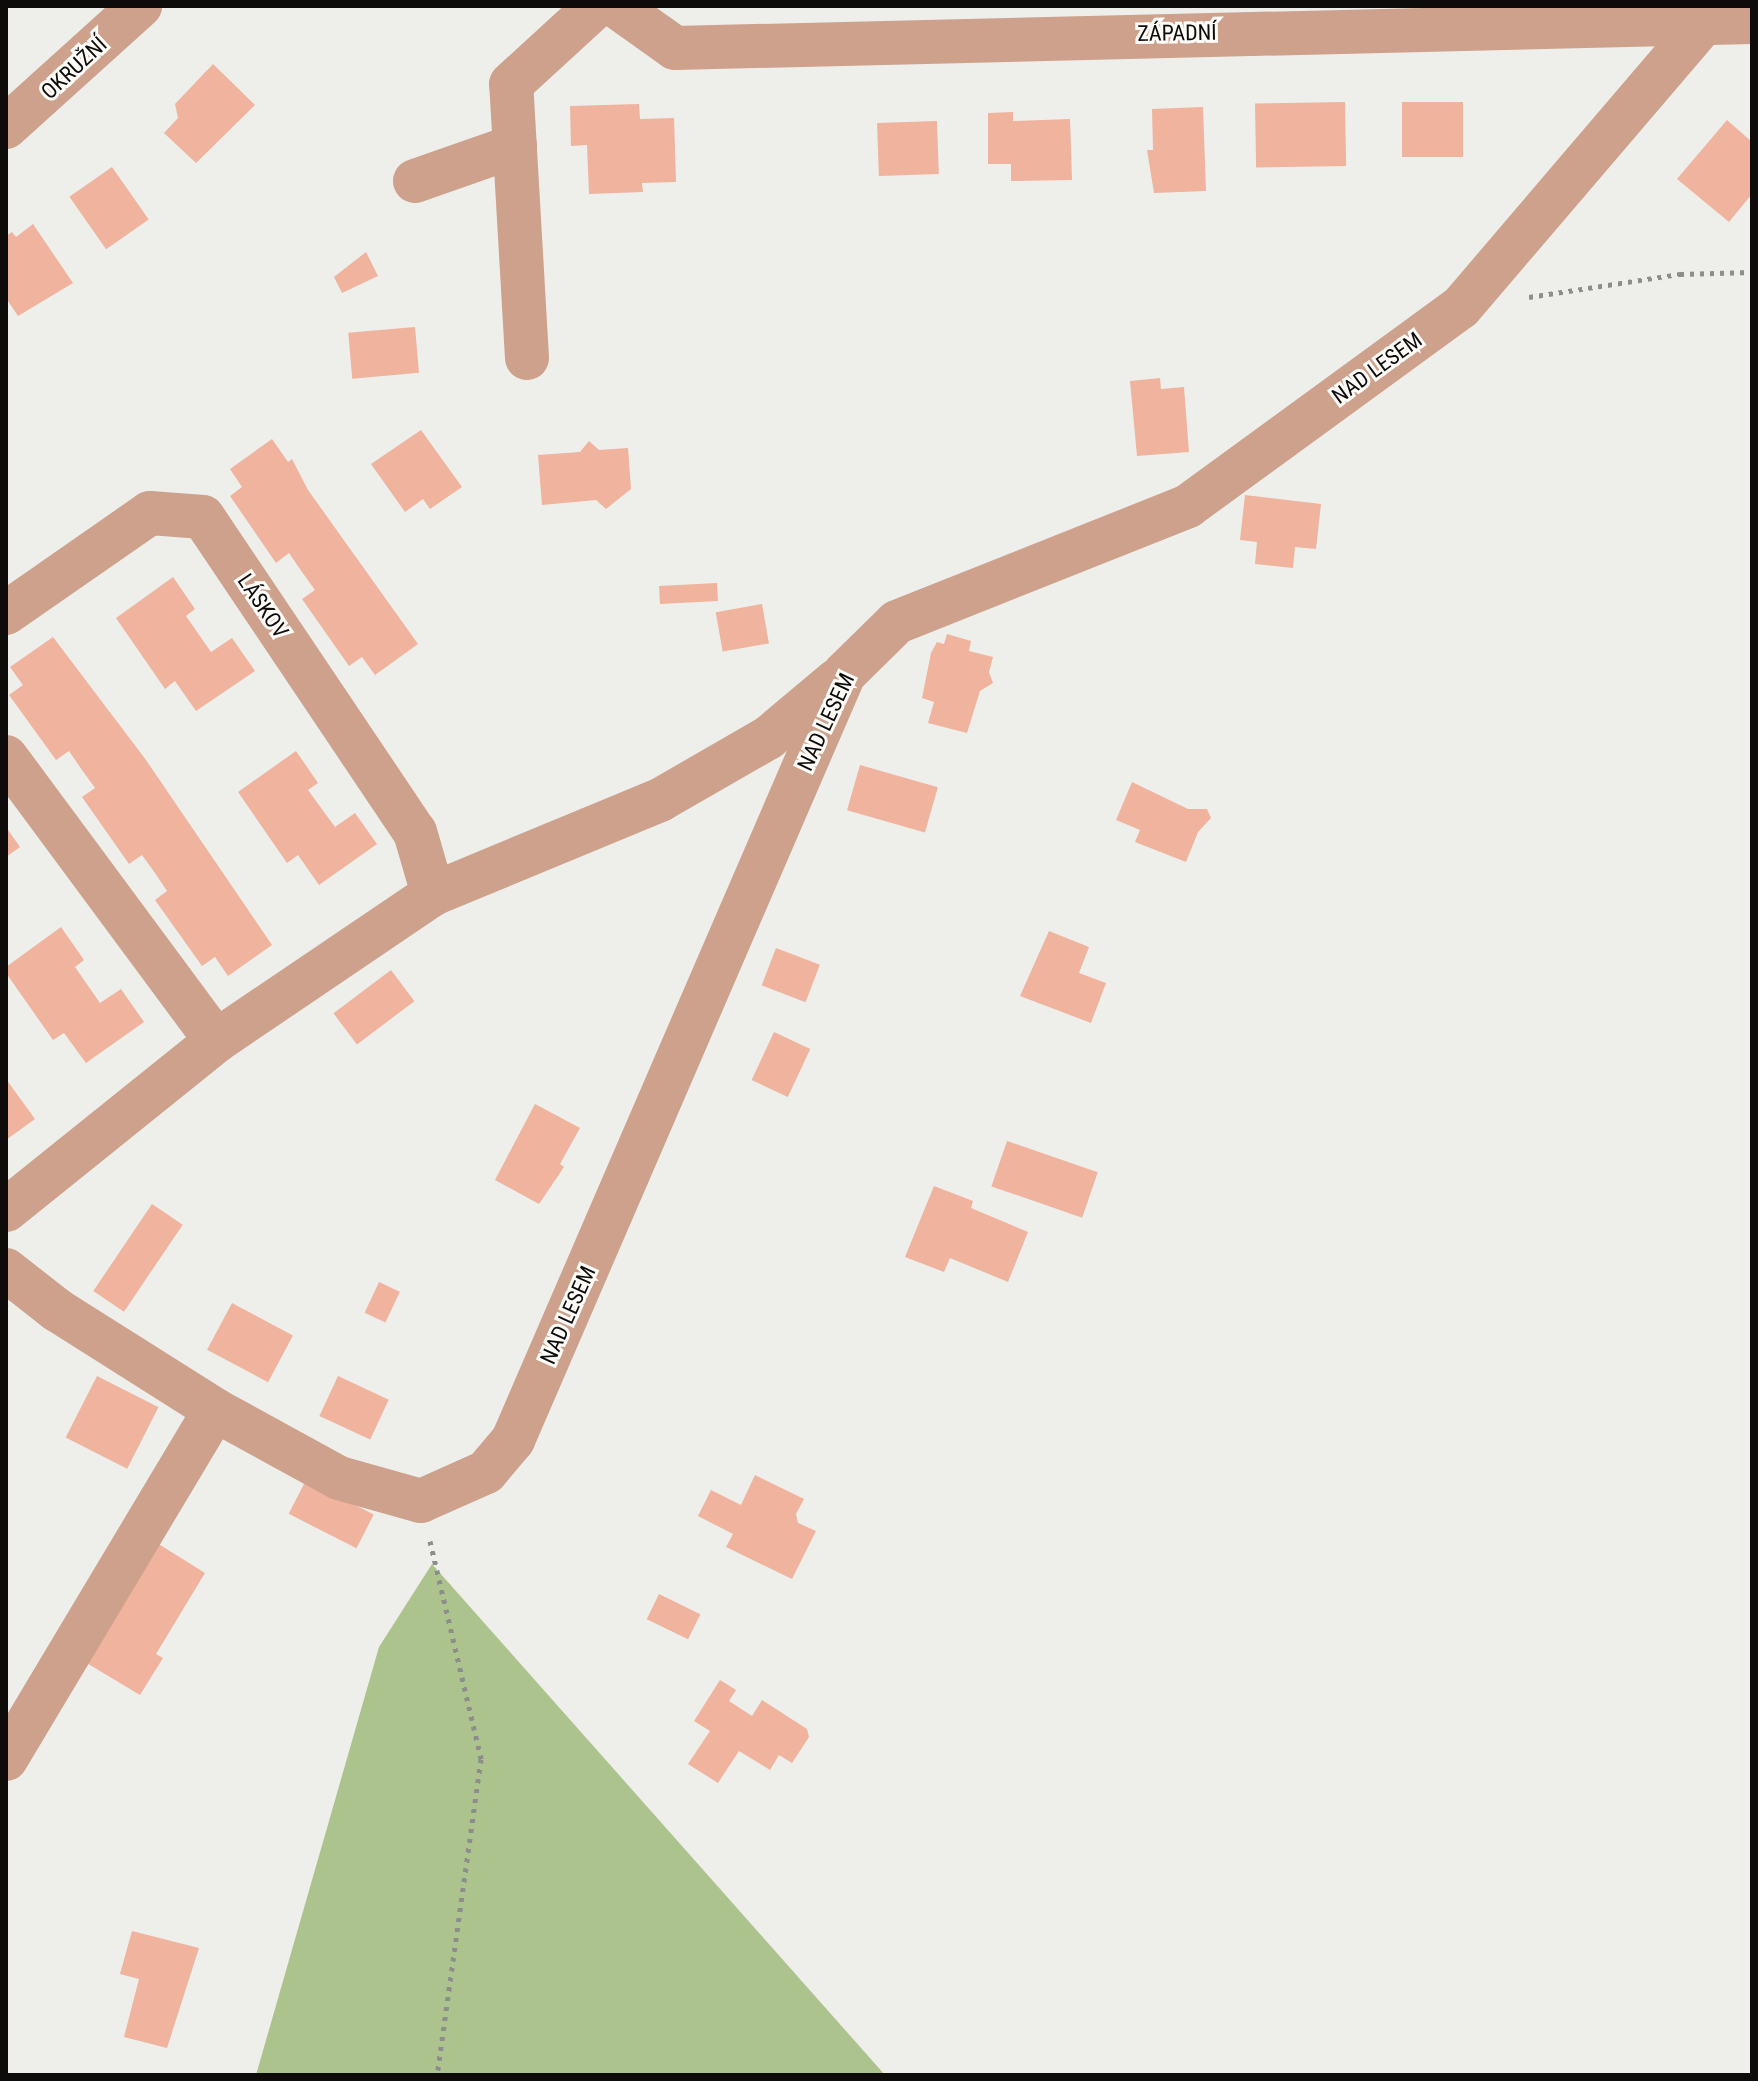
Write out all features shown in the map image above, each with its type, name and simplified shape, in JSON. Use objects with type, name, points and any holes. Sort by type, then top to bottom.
[{"type":"street","name":"OKRUŽNÍ","points":[[6,127],[140,6]]},
{"type":"street","points":[[527,358],[511,84],[596,6]]},
{"type":"street","name":"ZÁPADNÍ","points":[[616,6],[675,48],[1712,15],[1752,22]]},
{"type":"street","name":"NAD LESEM","points":[[421,1501],[486,1472],[513,1440],[844,674],[897,622],[1188,506],[1461,307],[1712,15]]},
{"type":"street","points":[[415,181],[515,146]]},
{"type":"street","name":"LÁSKOV","points":[[6,613],[150,513],[203,517],[415,832],[433,894]]},
{"type":"street","points":[[6,1210],[216,1041],[433,894],[660,800],[768,738],[844,674]]},
{"type":"street","points":[[6,757],[216,1041]]},
{"type":"street","points":[[6,1270],[57,1310],[215,1410],[339,1478],[421,1501]]},
{"type":"street","points":[[6,1759],[215,1410]]},
{"type":"path","points":[[1461,307],[1680,274],[1752,272]]},
{"type":"path","points":[[421,1501],[481,1759],[437,2075]]},
{"type":"green space","points":[[432,1564],[885,2075],[256,2075],[379,1647]]},
{"type":"building","points":[[213,64],[255,105],[196,163],[164,133],[178,118],[175,104]]},
{"type":"building","points":[[1345,102],[1346,166],[1256,168],[1255,104]]},
{"type":"building","points":[[1402,102],[1463,102],[1463,157],[1402,157]]},
{"type":"building","points":[[639,104],[640,119],[674,118],[676,182],[642,183],[643,192],[589,194],[587,145],[571,146],[570,106]]},
{"type":"building","points":[[1203,107],[1206,191],[1154,193],[1147,150],[1153,150],[1152,109]]},
{"type":"building","points":[[1013,112],[1013,121],[1070,119],[1072,180],[1011,181],[1011,164],[988,164],[988,113]]},
{"type":"building","points":[[1727,120],[1752,142],[1752,194],[1729,222],[1677,179]]},
{"type":"building","points":[[937,121],[939,174],[879,176],[877,123]]},
{"type":"building","points":[[112,167],[149,219],[106,249],[69,197]]},
{"type":"building","points":[[33,224],[73,283],[18,316],[6,298],[6,236],[12,232],[16,237]]},
{"type":"building","points":[[366,252],[378,276],[342,293],[334,277]]},
{"type":"building","points":[[415,327],[419,373],[352,379],[348,333]]},
{"type":"building","points":[[1160,378],[1161,389],[1184,387],[1189,452],[1137,456],[1130,381]]},
{"type":"building","points":[[421,430],[462,487],[430,509],[423,499],[405,512],[371,464]]},
{"type":"building","points":[[272,439],[288,462],[292,459],[308,490],[418,644],[375,675],[362,657],[349,666],[302,599],[315,590],[289,553],[276,563],[230,496],[242,487],[230,469]]},
{"type":"building","points":[[589,441],[599,450],[628,448],[631,489],[606,509],[596,500],[542,505],[538,455],[580,452]]},
{"type":"building","points":[[1245,495],[1321,504],[1316,549],[1295,547],[1293,568],[1255,564],[1257,542],[1240,540]]},
{"type":"building","points":[[173,577],[195,609],[186,616],[211,652],[232,638],[255,671],[196,711],[175,681],[165,689],[116,618]]},
{"type":"building","points":[[717,583],[718,601],[660,604],[659,586]]},
{"type":"building","points":[[762,604],[769,643],[723,652],[716,612]]},
{"type":"building","points":[[947,634],[971,641],[969,651],[993,657],[989,672],[993,683],[980,691],[967,733],[928,723],[934,702],[922,698],[931,653],[937,642],[944,644]]},
{"type":"building","points":[[53,637],[146,760],[272,945],[228,976],[215,957],[202,966],[155,900],[167,891],[155,873],[142,855],[129,864],[82,797],[95,788],[69,751],[56,760],[9,695],[23,685],[10,667]]},
{"type":"building","points":[[296,751],[318,783],[308,790],[335,827],[355,813],[377,844],[319,885],[298,855],[287,863],[238,792]]},
{"type":"building","points":[[860,765],[938,787],[925,833],[847,810]]},
{"type":"building","points":[[1132,782],[1188,809],[1207,809],[1211,818],[1198,832],[1186,862],[1135,842],[1140,830],[1116,820]]},
{"type":"building","points":[[6,827],[20,847],[6,857]]},
{"type":"building","points":[[61,927],[84,960],[75,967],[100,1003],[121,989],[144,1022],[86,1063],[64,1033],[53,1040],[6,973],[6,967]]},
{"type":"building","points":[[1049,931],[1089,947],[1079,973],[1106,983],[1091,1023],[1020,996]]},
{"type":"building","points":[[776,948],[820,965],[806,1002],[762,985]]},
{"type":"building","points":[[391,970],[414,1001],[357,1044],[333,1013]]},
{"type":"building","points":[[774,1032],[810,1049],[788,1097],[752,1080]]},
{"type":"building","points":[[6,1079],[35,1119],[6,1140]]},
{"type":"building","points":[[535,1104],[580,1128],[560,1164],[564,1167],[539,1204],[495,1180]]},
{"type":"building","points":[[1007,1141],[1098,1172],[1082,1218],[991,1186]]},
{"type":"building","points":[[934,1186],[973,1201],[971,1208],[1028,1232],[1008,1282],[950,1258],[944,1272],[905,1257]]},
{"type":"building","points":[[152,1204],[183,1225],[124,1312],[93,1291]]},
{"type":"building","points":[[379,1282],[400,1292],[385,1323],[365,1313]]},
{"type":"building","points":[[232,1303],[293,1335],[268,1382],[207,1350]]},
{"type":"building","points":[[97,1376],[158,1407],[127,1469],[66,1437]]},
{"type":"building","points":[[338,1376],[389,1400],[370,1440],[319,1416]]},
{"type":"building","points":[[755,1475],[804,1499],[796,1514],[798,1523],[816,1531],[792,1579],[726,1547],[733,1534],[698,1516],[711,1490],[741,1505]]},
{"type":"building","points":[[306,1480],[374,1515],[356,1548],[289,1514]]},
{"type":"building","points":[[157,1543],[205,1573],[156,1654],[163,1658],[140,1695],[85,1662]]},
{"type":"building","points":[[659,1594],[700,1614],[688,1639],[647,1619]]},
{"type":"building","points":[[720,1680],[736,1690],[729,1701],[752,1716],[762,1700],[807,1729],[809,1737],[792,1763],[779,1755],[770,1770],[739,1751],[718,1783],[688,1764],[710,1731],[694,1721]]},
{"type":"building","points":[[132,1931],[199,1948],[167,2048],[124,2037],[139,1979],[120,1974]]}]
